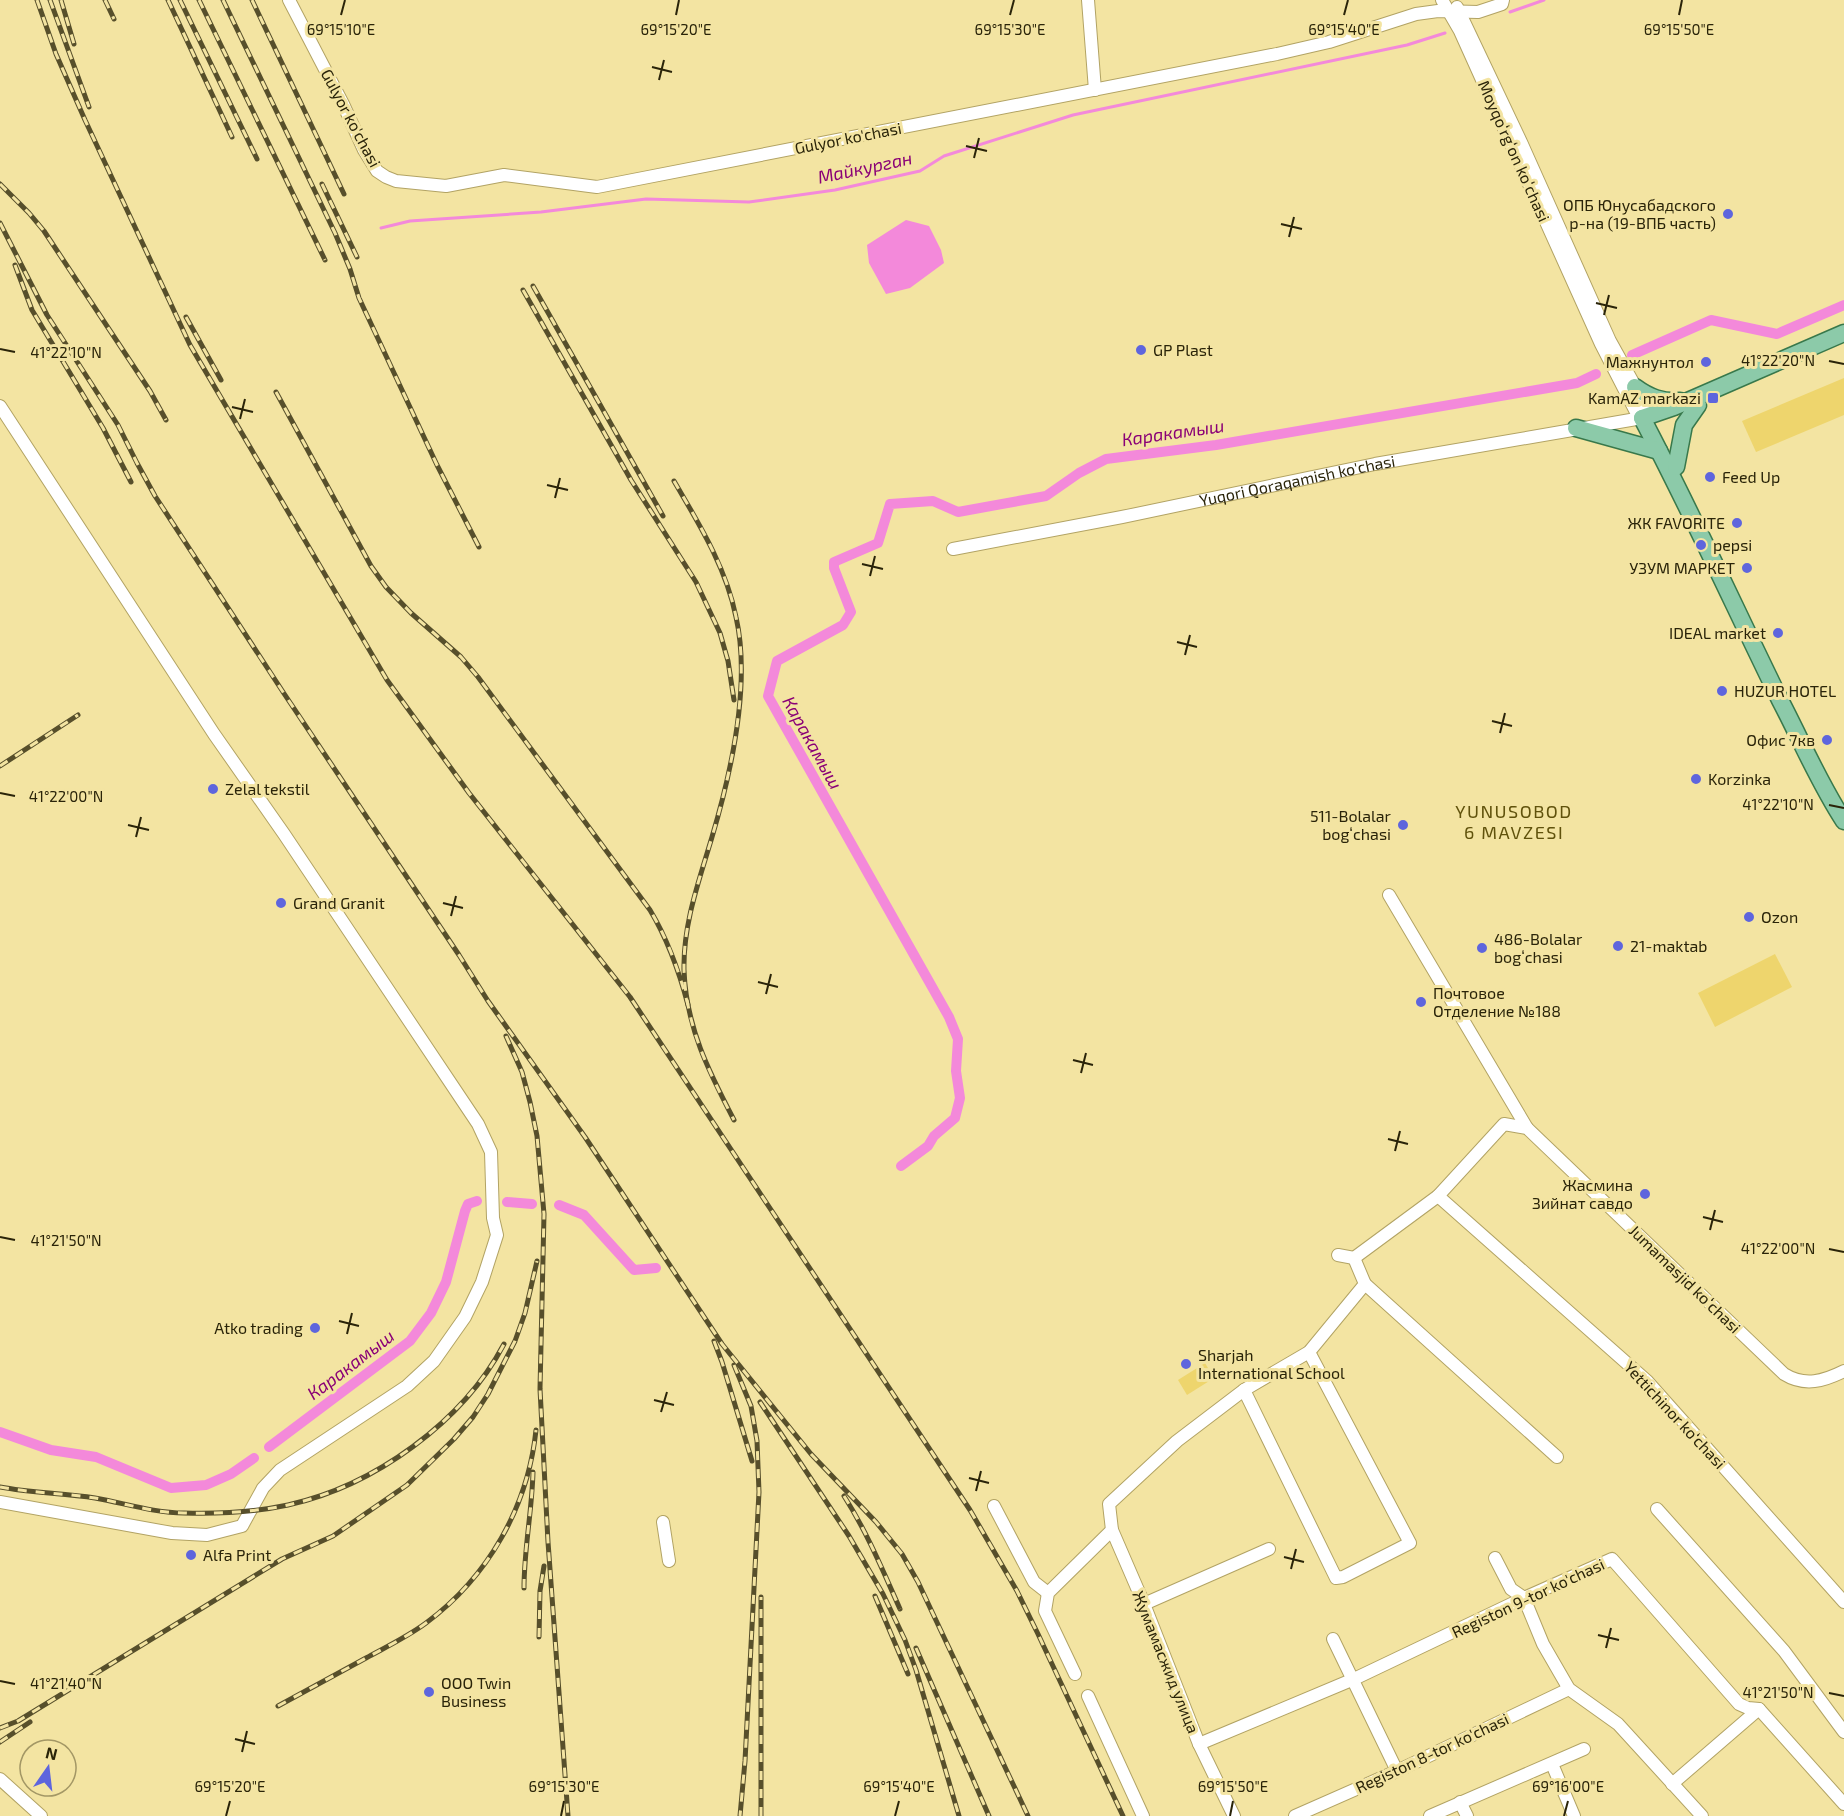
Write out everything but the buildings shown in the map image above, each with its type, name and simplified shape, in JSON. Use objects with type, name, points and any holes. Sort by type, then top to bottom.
[{"type":"main road","name":"Yuqori Qoraqamish ko'chasi","points":[[1697,401],[1844,333]]},
{"type":"main road","name":"Yuqori Qoraqamish ko'chasi","points":[[1649,419],[1844,341]]},
{"type":"main road","points":[[1629,385],[1659,400],[1697,401],[1684,425],[1676,467]]},
{"type":"main road","points":[[1649,419],[1659,451],[1681,492],[1754,647],[1819,778],[1844,821]]},
{"type":"main road","points":[[1649,419],[1676,467],[1681,492]]},
{"type":"main road","points":[[1576,428],[1659,451]]},
{"type":"street","name":"Gulyor ko'chasi","points":[[289,0],[364,150],[377,171],[396,181],[446,186],[504,175],[597,187],[1329,42],[1416,14],[1454,8],[1478,12],[1506,1]]},
{"type":"street","points":[[1088,0],[1095,90]]},
{"type":"street","name":"Moyqoʻrgʻon koʻchasi","points":[[1442,0],[1454,8],[1605,342],[1649,419]]},
{"type":"street","points":[[0,406],[214,734],[284,834],[478,1124],[491,1152],[493,1218],[497,1235],[483,1282],[465,1317],[434,1361],[407,1386],[280,1470],[263,1488],[242,1526],[207,1535],[172,1533],[0,1502]]},
{"type":"street","name":"Yuqori Qoraqamish ko'chasi","points":[[953,549],[1122,517],[1375,464],[1576,428],[1649,419]]},
{"type":"street","name":"Jumamasjid koʻchasi","points":[[1389,895],[1527,1128],[1784,1374],[1794,1379],[1811,1382],[1829,1378],[1844,1371]]},
{"type":"street","points":[[1338,1255],[1354,1258],[1438,1196],[1503,1124],[1527,1128]]},
{"type":"street","name":"Yettichinor ko‘chasi","points":[[1438,1196],[1647,1381],[1844,1602]]},
{"type":"street","points":[[1354,1258],[1365,1284],[1557,1457]]},
{"type":"street","points":[[1309,1352],[1410,1543],[1343,1577],[1336,1578],[1244,1390],[1309,1352],[1365,1284]]},
{"type":"street","name":"Жумамасжид улица","points":[[1234,1816],[1199,1744],[1112,1530],[1109,1504],[1176,1441],[1244,1390]]},
{"type":"street","points":[[994,1506],[1034,1582],[1048,1593]]},
{"type":"street","points":[[1657,1509],[1784,1652],[1844,1732]]},
{"type":"street","points":[[663,1522],[669,1561]]},
{"type":"street","points":[[1075,1674],[1045,1611],[1048,1593],[1112,1530]]},
{"type":"street","points":[[1144,1604],[1269,1549]]},
{"type":"street","points":[[1495,1558],[1511,1589],[1524,1598],[1543,1644],[1569,1689],[1618,1724],[1702,1816]]},
{"type":"street","name":"Registon 9-tor ko'chasi","points":[[1199,1744],[1354,1679],[1612,1559],[1739,1704],[1759,1709],[1844,1804]]},
{"type":"street","points":[[1334,1639],[1397,1771]]},
{"type":"street","name":"Registon 8-tor ko'chasi","points":[[1294,1816],[1397,1771],[1569,1689]]},
{"type":"street","points":[[1088,1696],[1143,1816]]},
{"type":"street","points":[[1672,1784],[1759,1709]]},
{"type":"street","points":[[1430,1816],[1584,1749]]},
{"type":"street","points":[[1552,1764],[1574,1816]]},
{"type":"street","points":[[0,1779],[41,1816]]},
{"type":"street","points":[[1460,1802],[1467,1816]]},
{"type":"shaded area","points":[[906,220],[929,226],[941,250],[944,263],[910,288],[886,294],[869,263],[867,245]]},
{"type":"shaded area","points":[[1844,378],[1844,415],[1756,452],[1742,421]]},
{"type":"shaded area","points":[[1775,954],[1792,987],[1715,1027],[1698,993]]},
{"type":"shaded area","points":[[1205,1363],[1214,1378],[1187,1395],[1178,1380]]},
{"type":"waterway","name":"Майкурган","points":[[1510,12],[1544,0]]},
{"type":"waterway","name":"Майкурган","points":[[381,228],[410,221],[541,212],[646,199],[749,202],[835,190],[920,171],[944,156],[1073,115],[1407,45],[1445,33]]},
{"type":"waterway","name":"Каракамыш","points":[[1632,355],[1711,320],[1777,334],[1844,305]]},
{"type":"waterway","name":"Каракамыш","points":[[901,1166],[928,1146],[934,1136],[955,1118],[960,1098],[956,1071],[958,1039],[949,1017],[768,696],[777,661],[843,625],[851,612],[834,568],[834,562],[878,543],[890,504],[933,501],[958,512],[1046,496],[1079,473],[1106,459],[1216,445],[1577,383],[1596,374]]},
{"type":"waterway","name":"Каракамыш","points":[[269,1447],[410,1341],[431,1313],[446,1282],[465,1211],[468,1204],[477,1201]]},
{"type":"waterway","name":"Каракамыш","points":[[507,1202],[532,1204]]},
{"type":"waterway","name":"Каракамыш","points":[[559,1205],[584,1215],[634,1270],[656,1268]]},
{"type":"waterway","name":"Каракамыш","points":[[0,1432],[51,1450],[96,1457],[171,1488],[206,1485],[231,1474],[254,1458]]},
{"type":"railway","points":[[37,0],[56,54],[85,120],[190,345],[387,680],[469,793],[630,997],[970,1510],[1017,1591],[1123,1816]]},
{"type":"railway","points":[[50,0],[89,107]]},
{"type":"railway","points":[[61,0],[74,44]]},
{"type":"railway","points":[[105,0],[114,19]]},
{"type":"railway","points":[[168,0],[232,137]]},
{"type":"railway","points":[[180,0],[257,159]]},
{"type":"railway","points":[[199,0],[325,260]]},
{"type":"railway","points":[[223,0],[335,233],[359,298],[437,465],[479,547]]},
{"type":"railway","points":[[252,0],[344,194]]},
{"type":"railway","points":[[0,184],[44,231],[150,391],[166,420]]},
{"type":"railway","points":[[322,184],[357,257]]},
{"type":"railway","points":[[0,223],[47,315],[118,425],[155,496],[488,1001],[585,1137],[722,1344],[811,1454],[876,1522],[902,1554],[918,1582],[1028,1816]]},
{"type":"railway","points":[[15,265],[32,310],[103,428],[131,482]]},
{"type":"railway","points":[[533,286],[663,516]]},
{"type":"railway","points":[[523,290],[631,480],[696,582],[720,633],[728,661],[734,700]]},
{"type":"railway","points":[[186,317],[221,380]]},
{"type":"railway","points":[[276,392],[371,566],[386,587],[411,613],[461,657],[478,677],[650,910],[672,956],[688,1005]]},
{"type":"railway","points":[[674,481],[719,563],[736,617],[740,643],[740,699],[732,757],[719,812],[697,886],[684,953],[686,991],[694,1030],[700,1048],[734,1120]]},
{"type":"railway","points":[[0,766],[78,715]]},
{"type":"railway","points":[[506,1036],[522,1072],[530,1102],[537,1136],[544,1214],[540,1389],[548,1542],[568,1816]]},
{"type":"railway","points":[[0,1728],[18,1721],[282,1559],[333,1536],[407,1485],[454,1439],[473,1417],[488,1394],[515,1341],[525,1313],[537,1261]]},
{"type":"railway","points":[[714,1341],[752,1461]]},
{"type":"railway","points":[[0,1487],[95,1498],[173,1513],[263,1509],[320,1496],[352,1483],[413,1447],[465,1399],[486,1373],[504,1344]]},
{"type":"railway","points":[[734,1365],[751,1406],[757,1441],[759,1492],[740,1816]]},
{"type":"railway","points":[[760,1402],[849,1536],[883,1594],[905,1640],[916,1670],[959,1816]]},
{"type":"railway","points":[[278,1706],[411,1633],[448,1605],[468,1584],[486,1562],[514,1513],[532,1459],[536,1430]]},
{"type":"railway","points":[[524,1588],[533,1472]]},
{"type":"railway","points":[[844,1496],[881,1566],[900,1609]]},
{"type":"railway","points":[[539,1637],[540,1591],[544,1566]]},
{"type":"railway","points":[[875,1596],[908,1674]]},
{"type":"railway","points":[[761,1597],[761,1816]]},
{"type":"railway","points":[[916,1648],[989,1816]]},
{"type":"railway","points":[[0,1742],[30,1722]]},
{"type":"place","name":"ОПБ Юнусабадского р-на (19-ВПБ часть)","points":[[1728,214]]},
{"type":"place","name":"GP Plast","points":[[1141,350]]},
{"type":"place","name":"Мажнунтол","points":[[1706,362]]},
{"type":"place","name":"KamAZ markazi","points":[[1713,398]]},
{"type":"place","name":"Feed Up","points":[[1710,477]]},
{"type":"place","name":"ЖК FAVORITE","points":[[1737,523]]},
{"type":"place","name":"pepsi","points":[[1701,545]]},
{"type":"place","name":"УЗУМ МАРКЕТ","points":[[1747,568]]},
{"type":"place","name":"IDEAL market","points":[[1778,633]]},
{"type":"place","name":"HUZUR HOTEL","points":[[1722,691]]},
{"type":"place","name":"Офис 7кв","points":[[1827,740]]},
{"type":"place","name":"Korzinka","points":[[1696,779]]},
{"type":"place","name":"Zelal tekstil","points":[[213,789]]},
{"type":"place","name":"511-Bolalar bogʻchasi","points":[[1403,825]]},
{"type":"place","name":"Grand Granit","points":[[281,903]]},
{"type":"place","name":"Ozon","points":[[1749,917]]},
{"type":"place","name":"21-maktab","points":[[1618,946]]},
{"type":"place","name":"486-Bolalar bogʻchasi","points":[[1482,948]]},
{"type":"place","name":"Почтовое Отделение №188","points":[[1421,1002]]},
{"type":"place","name":"Жасмина Зийнат савдо","points":[[1645,1194]]},
{"type":"place","name":"Atko trading","points":[[315,1328]]},
{"type":"place","name":"Sharjah International School","points":[[1186,1364]]},
{"type":"place","name":"Alfa Print","points":[[191,1555]]},
{"type":"place","name":"ООО Twin Business","points":[[429,1692]]},
{"type":"district","name":"YUNUSOBOD 6 MAVZESI","points":[[1514,822]]}]
